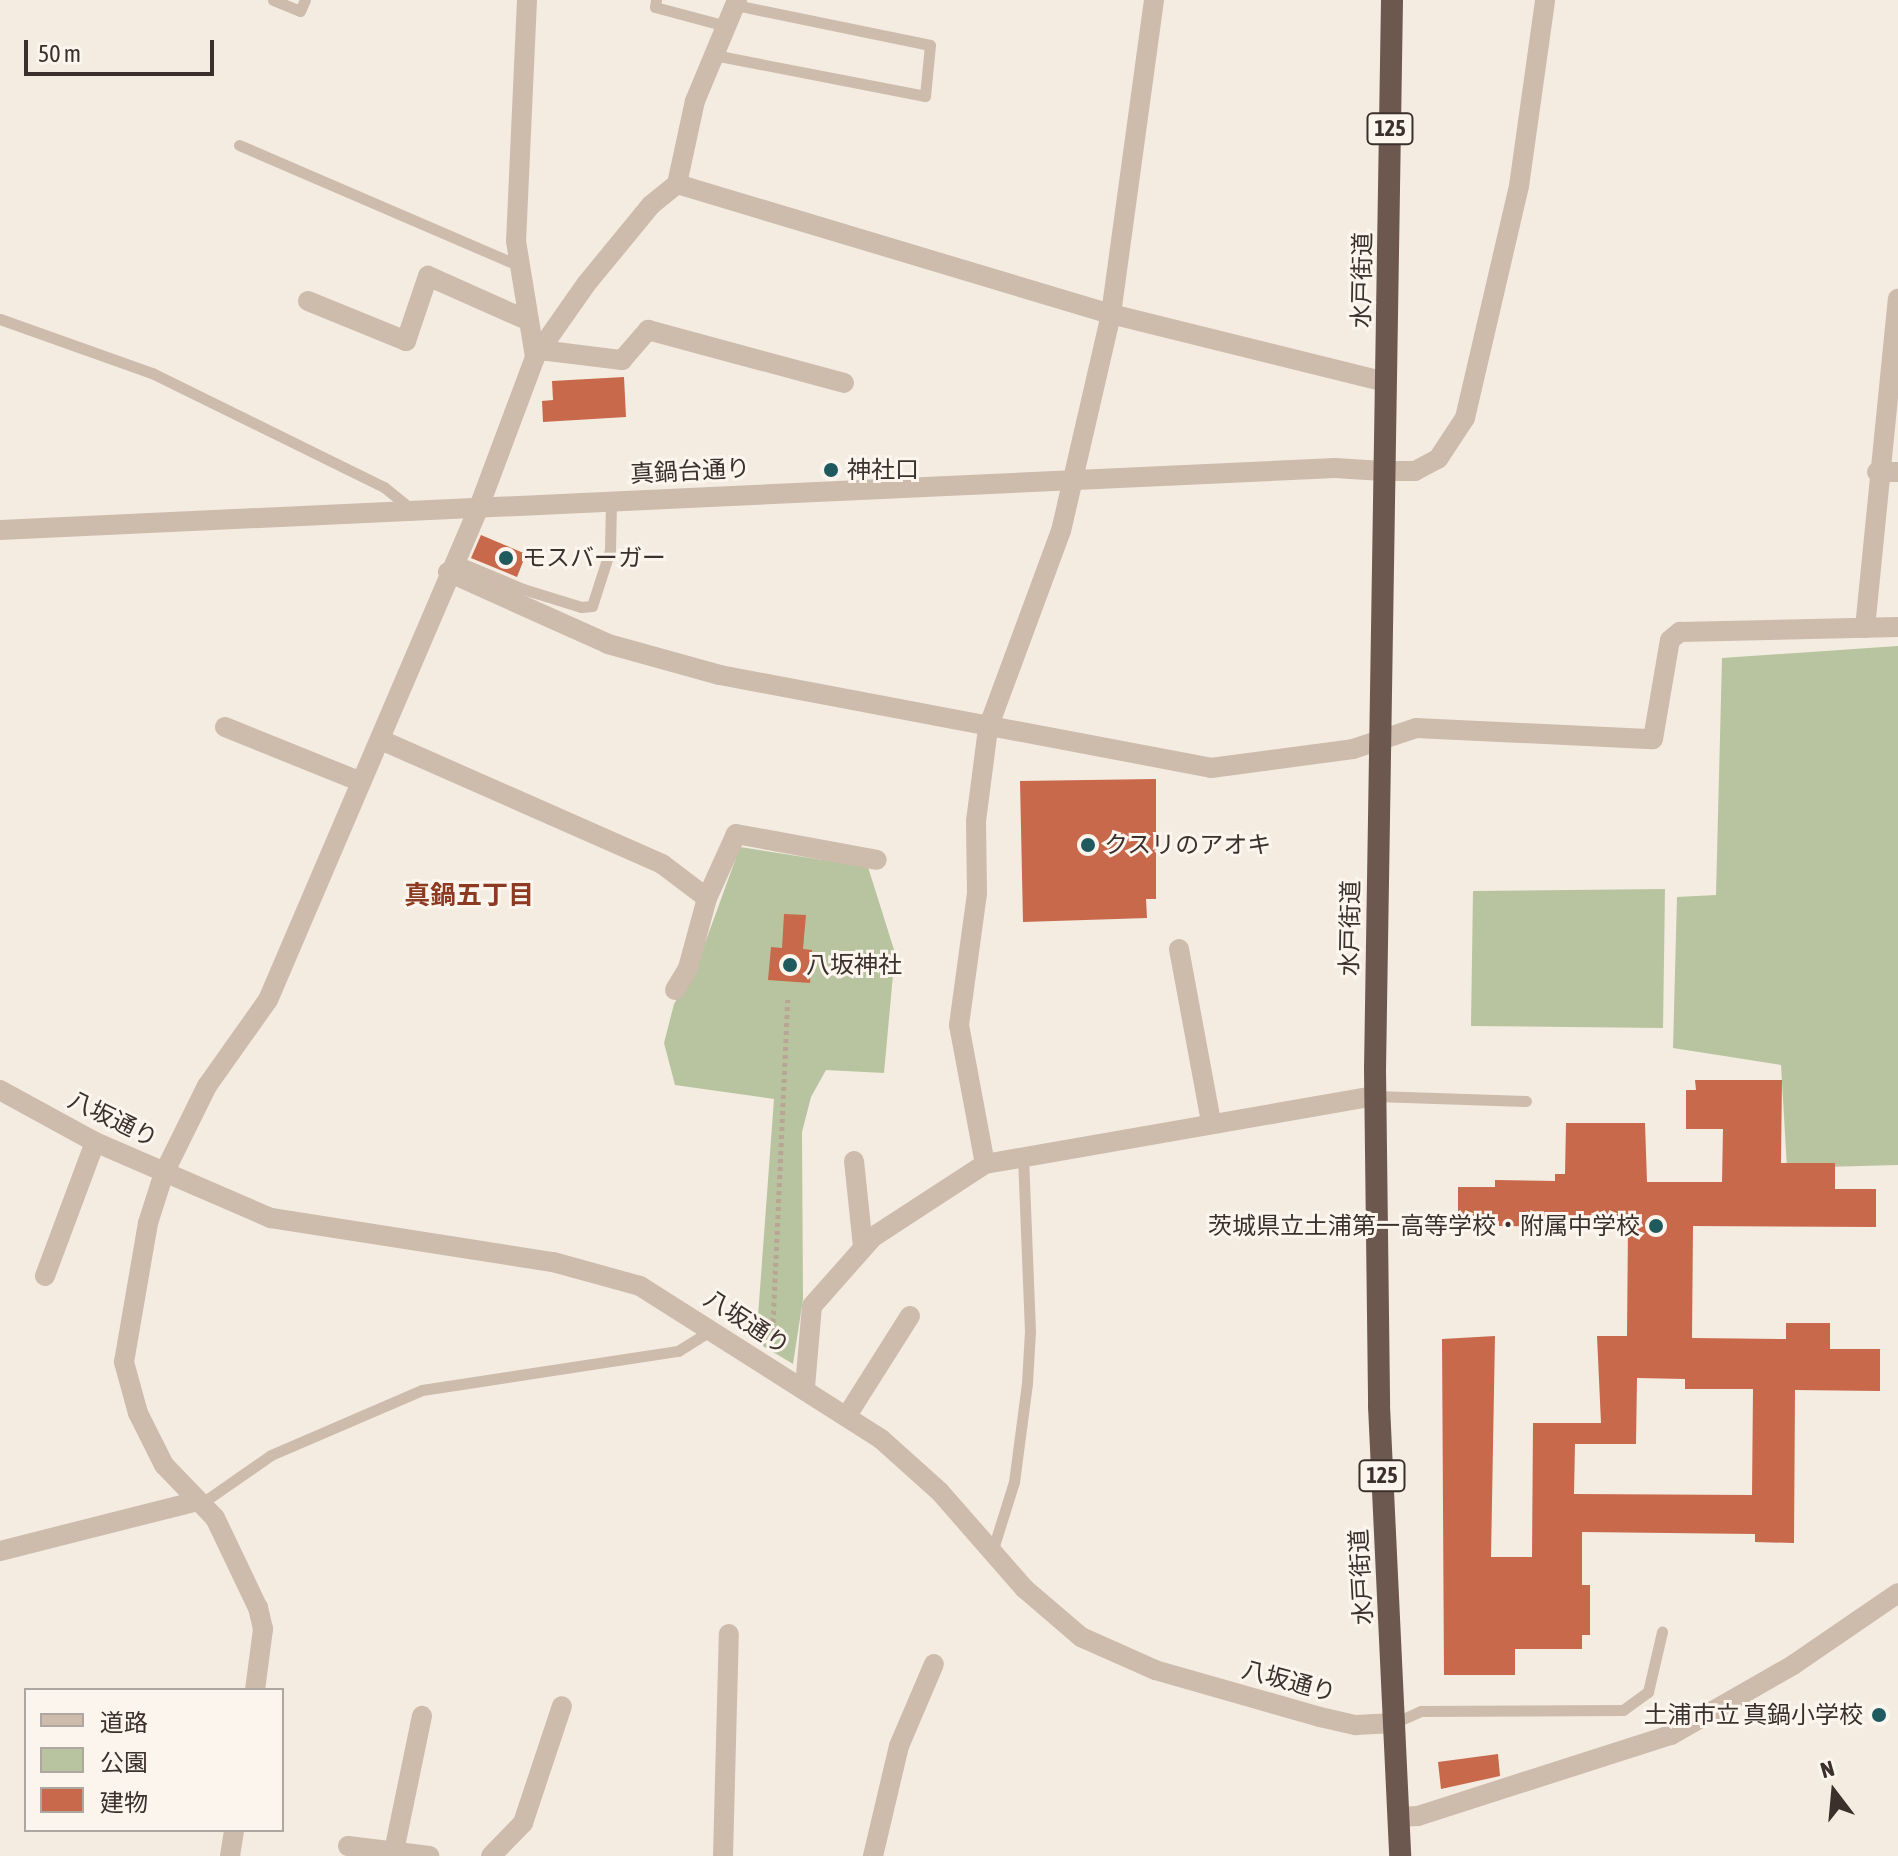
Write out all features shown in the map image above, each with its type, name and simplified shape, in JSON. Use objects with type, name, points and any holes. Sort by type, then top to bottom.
[{"type":"highway","name":"水戸街道","points":[[1392,0],[1378,739],[1375,1096],[1379,1406],[1400,1856]]},
{"type":"street","points":[[526,0],[518,265],[527,320],[537,354]]},
{"type":"street","points":[[985,1164],[959,1025],[977,893],[976,821],[988,728],[1061,531],[1070,480],[1111,314],[1154,0]]},
{"type":"street","name":"真鍋台通り","points":[[0,530],[1335,468],[1415,471],[1438,459],[1465,418],[1519,186],[1545,0]]},
{"type":"street","points":[[255,1688],[263,1629],[258,1608],[215,1518],[164,1465],[138,1413],[124,1362],[137,1269],[164,1173],[207,1086],[268,1000],[381,740],[451,566],[479,507],[537,354],[651,205],[677,184],[695,101],[736,3]]},
{"type":"street","points":[[677,184],[1111,314],[1386,382]]},
{"type":"street","points":[[308,301],[406,341],[428,276],[527,320]]},
{"type":"street","points":[[1865,628],[1888,472],[1898,299]]},
{"type":"street","points":[[537,354],[622,360],[648,330],[844,383]]},
{"type":"street","points":[[451,566],[608,644],[720,675],[1211,768],[1353,749],[1416,728],[1653,739],[1670,640],[1680,632],[1898,627]]},
{"type":"street","points":[[225,727],[361,782]]},
{"type":"street","points":[[381,740],[662,864],[707,898]]},
{"type":"street","points":[[675,990],[688,968],[707,898],[736,834],[877,860]]},
{"type":"street","points":[[1179,949],[1211,1121]]},
{"type":"street","name":"八坂通り","points":[[0,1090],[95,1142],[271,1218],[604,1274],[664,1299],[772,1371],[848,1414],[940,1492],[992,1553],[1072,1629],[1117,1656],[1320,1717],[1356,1725],[1394,1723]]},
{"type":"street","points":[[805,1387],[812,1306],[863,1247],[921,1203],[985,1164],[1211,1121],[1375,1096]]},
{"type":"street","points":[[45,1276],[95,1142]]},
{"type":"street","points":[[854,1161],[863,1247]]},
{"type":"street","points":[[848,1414],[910,1316]]},
{"type":"street","points":[[0,1551],[200,1502]]},
{"type":"street","points":[[1399,1817],[1418,1816],[1671,1735],[1793,1665],[1898,1593]]},
{"type":"street","points":[[723,1856],[729,1634]]},
{"type":"street","points":[[873,1856],[899,1746],[934,1664]]},
{"type":"street","points":[[491,1856],[523,1823],[562,1706]]},
{"type":"street","points":[[394,1851],[422,1716]]},
{"type":"street","points":[[230,1856],[234,1832]]},
{"type":"street","points":[[348,1846],[429,1856]]},
{"type":"lane","points":[[273,0],[300,11],[305,0]]},
{"type":"lane","points":[[656,0],[655,7],[726,26]]},
{"type":"lane","points":[[714,55],[925,96],[930,45],[736,3]]},
{"type":"lane","points":[[239,145],[518,265]]},
{"type":"lane","points":[[0,319],[152,373],[384,487],[413,510]]},
{"type":"lane","points":[[451,566],[581,607],[592,606],[610,550],[611,501]]},
{"type":"lane","points":[[1375,1096],[1526,1101]]},
{"type":"lane","points":[[992,1553],[1014,1482],[1027,1383],[1030,1331],[1023,1157]]},
{"type":"lane","points":[[200,1502],[271,1455],[422,1390],[678,1351],[710,1331]]},
{"type":"lane","points":[[1394,1723],[1421,1711],[1623,1710],[1648,1692],[1662,1632]]},
{"type":"path","points":[[772,1371],[788,999]]},
{"type":"green space","points":[[1898,646],[1898,1165],[1787,1168],[1781,1065],[1673,1048],[1677,897],[1716,895],[1722,658]]},
{"type":"green space","points":[[740,847],[868,867],[895,953],[884,1073],[826,1070],[811,1097],[802,1132],[803,1299],[793,1364],[763,1346],[758,1316],[774,1099],[675,1085],[664,1043],[674,1004],[697,965]]},
{"type":"green space","points":[[1665,889],[1663,1028],[1471,1026],[1473,891]]},
{"type":"building","points":[[624,377],[626,417],[543,422],[542,401],[553,400],[552,381]]},
{"type":"building","points":[[481,535],[526,554],[517,577],[471,558]]},
{"type":"building","points":[[1156,779],[1156,899],[1146,899],[1147,918],[1023,922],[1020,781]]},
{"type":"building","name":"八坂神社","points":[[784,914],[806,915],[803,949],[812,950],[810,983],[768,980],[771,947],[782,948]]},
{"type":"building","points":[[1695,1080],[1782,1080],[1781,1163],[1835,1163],[1835,1189],[1876,1189],[1876,1227],[1693,1226],[1692,1338],[1786,1339],[1786,1323],[1830,1323],[1830,1349],[1880,1349],[1880,1391],[1795,1390],[1794,1543],[1755,1542],[1755,1534],[1582,1532],[1582,1585],[1590,1585],[1590,1635],[1582,1635],[1582,1649],[1515,1649],[1515,1675],[1444,1675],[1442,1339],[1495,1336],[1491,1557],[1532,1557],[1533,1423],[1601,1423],[1597,1336],[1627,1336],[1628,1227],[1499,1226],[1499,1221],[1458,1221],[1458,1187],[1495,1187],[1495,1180],[1555,1181],[1555,1174],[1565,1174],[1566,1123],[1645,1123],[1647,1182],[1722,1182],[1723,1129],[1686,1129],[1686,1090],[1696,1090]],"holes":[[[1637,1378],[1685,1379],[1685,1389],[1753,1389],[1752,1495],[1574,1494],[1575,1444],[1636,1444]]]},
{"type":"building","points":[[1498,1754],[1500,1776],[1441,1789],[1438,1762]]},
{"type":"place","name":"神社口","points":[[831,470]]},
{"type":"place","name":"モスバーガー","points":[[506,558]]},
{"type":"place","name":"クスリのアオキ","points":[[1088,845]]},
{"type":"place","name":"八坂神社","points":[[790,965]]},
{"type":"place","name":"茨城県立土浦第一高等学校・附属中学校","points":[[1656,1226]]},
{"type":"place","name":"土浦市立 真鍋小学校","points":[[1879,1715]]},
{"type":"district","name":"真鍋五丁目","points":[[469,896]]}]
